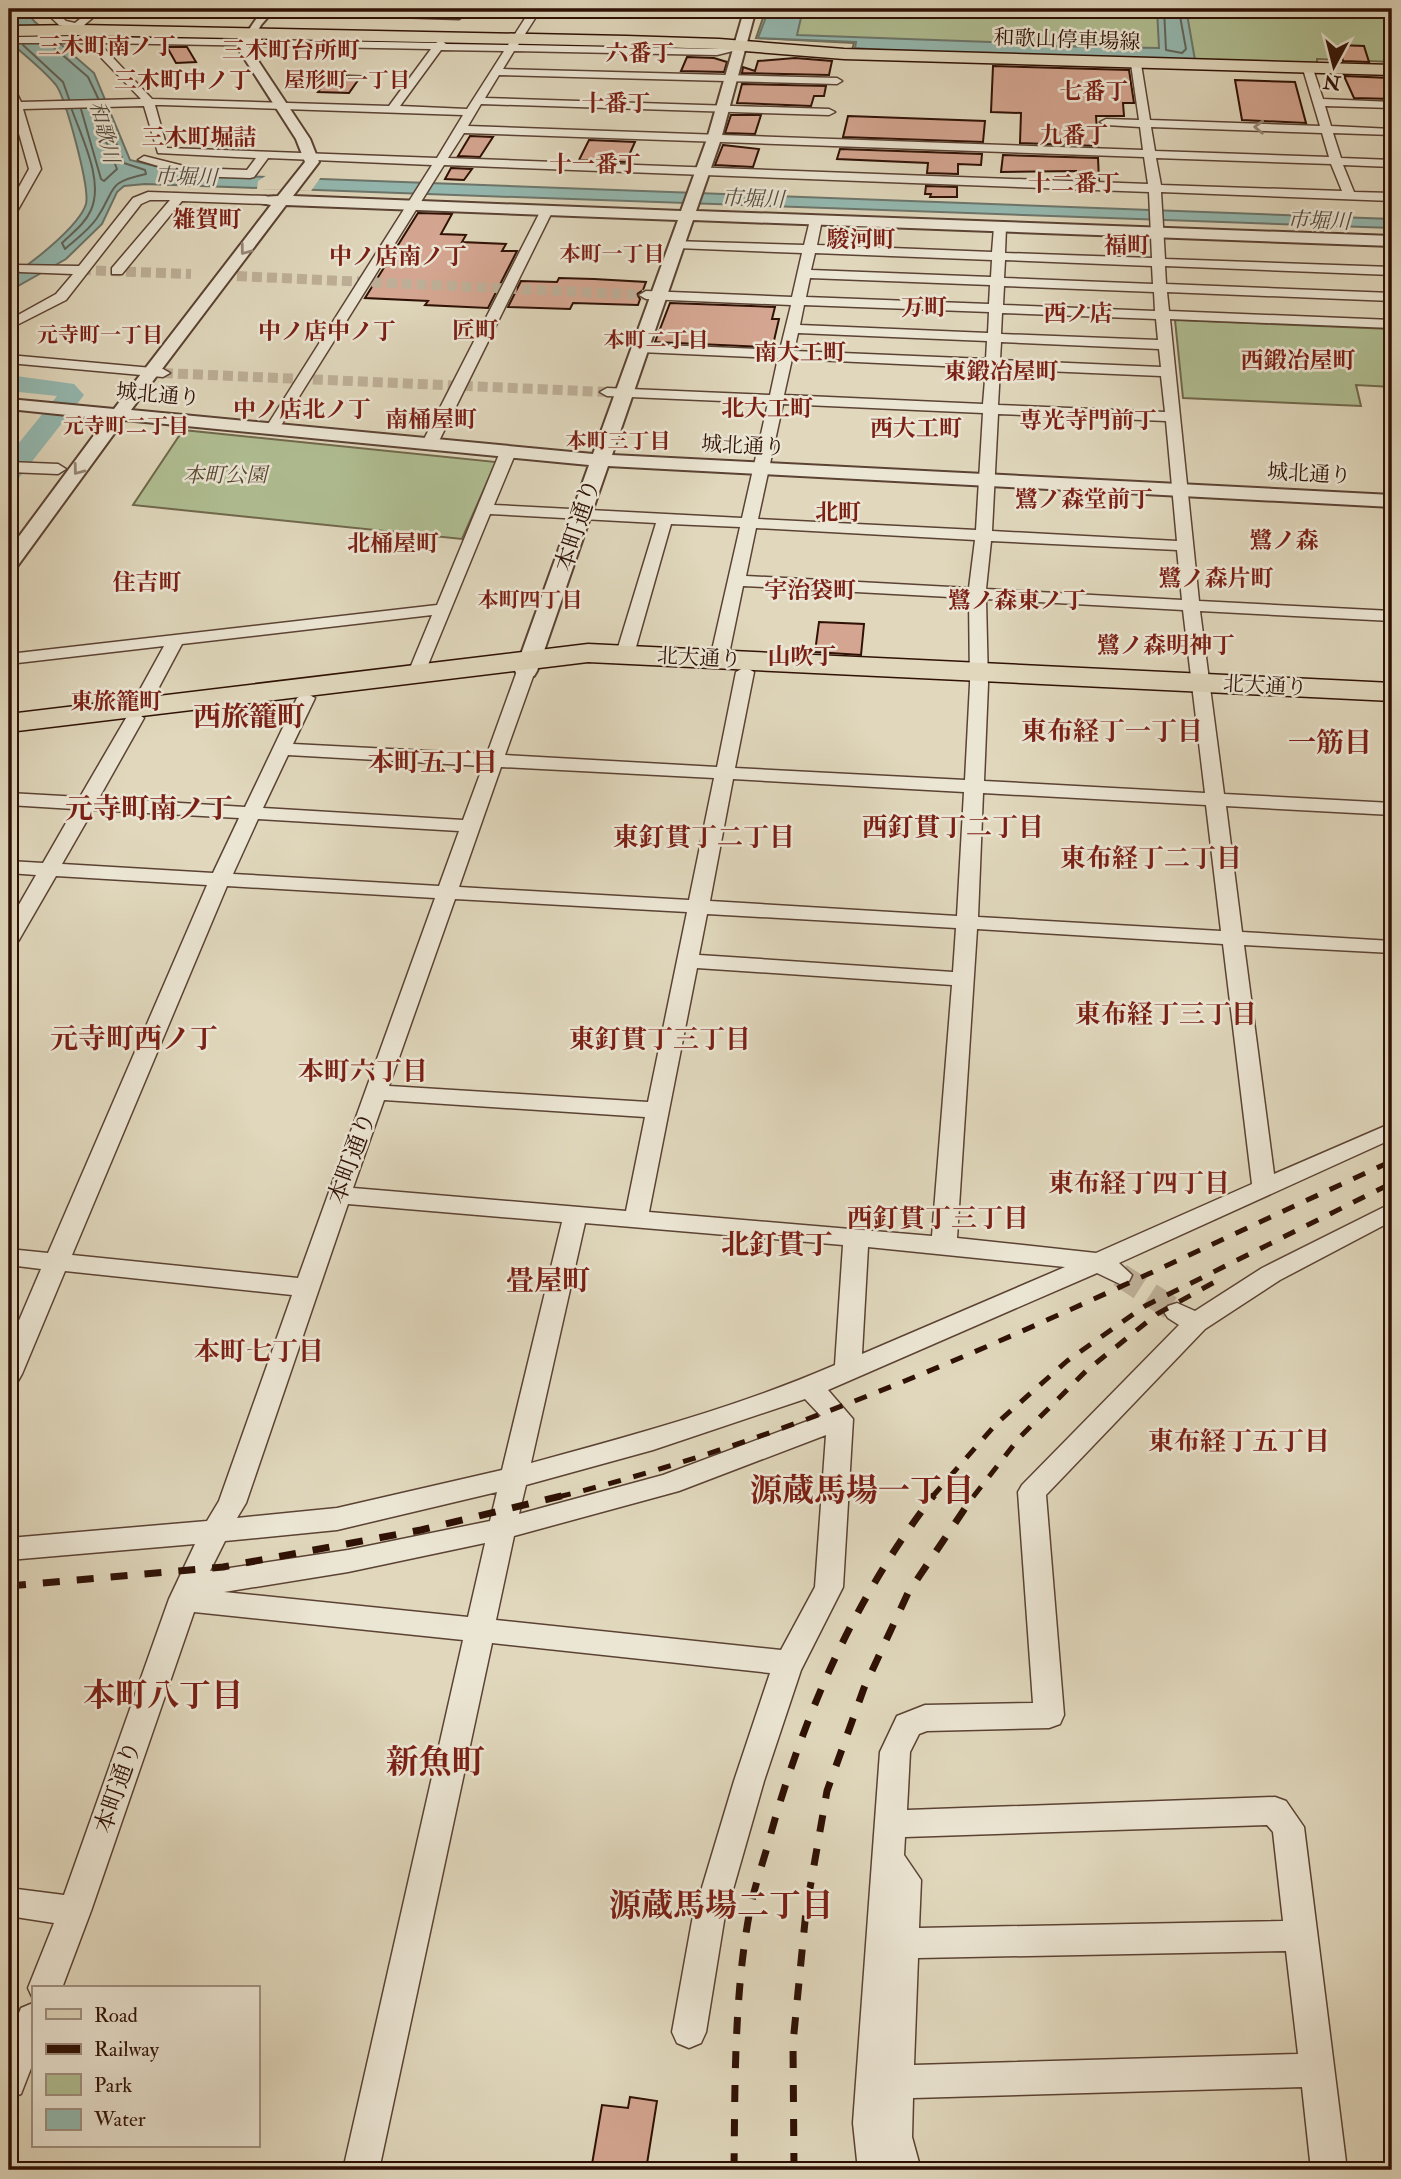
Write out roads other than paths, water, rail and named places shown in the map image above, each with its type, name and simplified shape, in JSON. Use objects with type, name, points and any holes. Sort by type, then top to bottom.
[{"type":"highway","name":"北大通り","points":[[9,723],[306,698],[529,665],[577,653],[719,659],[978,679]]},
{"type":"highway","name":"北大通り","points":[[9,733],[417,673],[529,665],[598,665],[1203,689],[1392,692]]},
{"type":"highway","name":"北大通り","points":[[1203,689],[1392,705]]},
{"type":"main road","name":"和歌山停車場線","points":[[9,34],[248,28],[443,40],[694,43],[844,54],[1392,72]]},
{"type":"main road","name":"和歌山停車場線","points":[[515,41],[627,49],[740,48]]},
{"type":"street","points":[[47,9],[63,23],[83,33],[149,102],[162,151],[441,161],[733,78],[835,90]]},
{"type":"street","points":[[83,33],[98,9]]},
{"type":"street","points":[[272,429],[417,202],[458,129],[537,9]]},
{"type":"street","name":"本町通り","points":[[46,1986],[75,1911],[186,1592],[214,1533],[232,1503],[582,514],[600,460],[615,393],[640,348],[652,294],[677,244],[714,139],[733,78],[751,10],[749,9]]},
{"type":"street","points":[[276,198],[285,174],[296,156],[245,52],[248,28],[462,12]]},
{"type":"street","points":[[393,109],[462,12]]},
{"type":"street","points":[[592,120],[627,49]]},
{"type":"street","points":[[824,144],[844,54]]},
{"type":"street","points":[[1136,64],[1155,188],[1160,288],[1165,315],[1191,605],[1264,1188]]},
{"type":"street","points":[[1308,69],[1349,195]]},
{"type":"street","points":[[496,72],[701,172],[824,144]]},
{"type":"street","points":[[9,88],[22,142],[35,169],[11,210]]},
{"type":"street","points":[[477,101],[714,139],[824,144],[999,161],[1155,188],[1392,197]]},
{"type":"street","points":[[13,106],[149,102],[469,112]]},
{"type":"street","points":[[1318,102],[1392,105]]},
{"type":"street","points":[[9,537],[58,469],[149,372],[276,198],[303,175],[312,162],[310,148],[272,105]]},
{"type":"street","points":[[458,129],[722,109],[824,144],[999,161],[1151,155],[1392,163]]},
{"type":"street","points":[[1107,122],[1392,132]]},
{"type":"street","points":[[144,160],[192,172],[250,174],[265,155]]},
{"type":"street","points":[[9,325],[61,298],[137,201],[148,197],[417,202],[547,210],[691,203],[816,220],[1000,227],[1158,228],[1392,241]]},
{"type":"street","points":[[117,271],[179,198]]},
{"type":"street","points":[[429,444],[547,210]]},
{"type":"street","points":[[719,659],[816,220]]},
{"type":"street","points":[[944,1245],[967,922],[978,679],[977,594],[984,535],[992,409],[1000,227]]},
{"type":"street","points":[[677,244],[1392,271]]},
{"type":"street","points":[[19,268],[81,270]]},
{"type":"street","points":[[805,274],[1392,298]]},
{"type":"street","points":[[652,294],[1392,324]]},
{"type":"street","points":[[792,329],[1167,345]]},
{"type":"street","points":[[640,348],[1169,372]]},
{"type":"street","points":[[9,359],[149,372]]},
{"type":"street","points":[[615,393],[1174,417]]},
{"type":"street","points":[[9,420],[15,405]]},
{"type":"street","name":"城北通り","points":[[15,405],[600,460],[1392,501]]},
{"type":"street","points":[[9,564],[110,414]]},
{"type":"street","points":[[417,673],[508,452]]},
{"type":"street","points":[[9,467],[58,469]]},
{"type":"street","points":[[485,509],[1185,545]]},
{"type":"street","points":[[625,654],[665,518]]},
{"type":"street","points":[[737,581],[1392,616]]},
{"type":"street","points":[[9,659],[443,609]]},
{"type":"street","points":[[9,940],[88,803],[176,640]]},
{"type":"street","points":[[636,1220],[745,672]]},
{"type":"street","points":[[9,1374],[220,879],[306,698]]},
{"type":"street","points":[[281,749],[1392,809]]},
{"type":"street","points":[[9,799],[472,826]]},
{"type":"street","points":[[9,867],[1392,947]]},
{"type":"street","points":[[687,961],[963,979]]},
{"type":"street","points":[[376,1092],[656,1110]]},
{"type":"street","points":[[9,1549],[214,1533],[337,1519],[513,1478],[643,1443],[810,1387],[1110,1269],[1264,1188],[1392,1130]]},
{"type":"street","points":[[339,1195],[944,1245],[1110,1269]]},
{"type":"street","points":[[876,2170],[870,2123],[895,1752],[908,1725],[925,1718],[1049,1715],[1032,1492],[1186,1317],[1392,1211]]},
{"type":"street","points":[[361,2170],[513,1478],[575,1216]]},
{"type":"street","points":[[848,1370],[856,1239]]},
{"type":"street","points":[[9,1257],[306,1288]]},
{"type":"street","points":[[689,2032],[708,1921],[749,1782],[789,1663],[829,1587],[840,1419],[810,1387]]},
{"type":"street","points":[[186,1592],[502,1529],[669,1484],[840,1419]]},
{"type":"street","points":[[186,1592],[479,1631],[789,1663]]},
{"type":"street","points":[[888,1840],[1275,1811],[1288,1827],[1329,2170]]},
{"type":"street","points":[[888,1840],[905,1880],[894,2137],[903,2170]]},
{"type":"street","points":[[9,1902],[75,1911]]},
{"type":"street","points":[[902,1943],[1301,1936]]},
{"type":"street","points":[[9,2082],[32,2022]]},
{"type":"street","points":[[896,2082],[1317,2070]]},
{"type":"water","points":[[9,9],[26,13],[94,73],[130,160],[187,174],[1392,219],[1392,228],[145,184],[124,186],[117,192],[102,224],[66,259],[9,291],[9,278],[40,255],[74,223],[86,204],[86,195],[76,144],[60,93],[45,73],[9,41]]},
{"type":"water","points":[[769,9],[803,9],[797,35],[1159,48],[1157,9],[1265,9],[1239,13],[1187,14],[1195,60],[898,51],[855,48],[856,42],[758,38]]},
{"type":"waterway","points":[[1311,9],[1319,14],[1329,15]]},
{"type":"waterway","points":[[1253,11],[1271,17]]},
{"type":"waterway","points":[[9,383],[65,389],[71,395],[9,472]]},
{"type":"tunnel","points":[[9,268],[20,268]]},
{"type":"tunnel","points":[[81,270],[191,274]]},
{"type":"tunnel","points":[[237,276],[646,295]]},
{"type":"tunnel","points":[[163,373],[607,392]]},
{"type":"tunnel","points":[[1120,1275],[1177,1312]]},
{"type":"railway","points":[[558,1497],[666,1467],[773,1432],[878,1392],[1085,1303],[1392,1161]]},
{"type":"railway","points":[[932,1497],[997,1423],[1067,1361],[1145,1306],[1392,1183]]},
{"type":"railway","points":[[973,1497],[1020,1437],[1086,1371],[1157,1314],[1220,1279]]},
{"type":"railway","points":[[9,1586],[223,1567],[421,1530],[565,1495]]},
{"type":"railway","points":[[734,2170],[736,2037],[745,1937],[755,1887],[800,1743],[836,1656],[880,1573],[934,1495]]},
{"type":"railway","points":[[794,2170],[793,2043],[806,1911],[827,1791],[864,1688],[908,1593],[974,1495]]},
{"type":"district","name":"三木町南ノ丁","points":[[107,46]]},
{"type":"district","name":"三木町台所町","points":[[291,50]]},
{"type":"district","name":"六番丁","points":[[640,53]]},
{"type":"district","name":"三木町中ノ丁","points":[[183,80]]},
{"type":"district","name":"屋形町一丁目","points":[[347,80]]},
{"type":"district","name":"七番丁","points":[[1094,91]]},
{"type":"district","name":"十番丁","points":[[616,103]]},
{"type":"district","name":"九番丁","points":[[1074,135]]},
{"type":"district","name":"三木町堀詰","points":[[199,137]]},
{"type":"district","name":"十一番丁","points":[[595,164]]},
{"type":"district","name":"十二番丁","points":[[1074,183]]},
{"type":"district","name":"雑賀町","points":[[207,219]]},
{"type":"district","name":"駿河町","points":[[861,239]]},
{"type":"district","name":"福町","points":[[1127,245]]},
{"type":"district","name":"本町一丁目","points":[[612,254]]},
{"type":"district","name":"中ノ店南ノ丁","points":[[398,256]]},
{"type":"district","name":"万町","points":[[924,307]]},
{"type":"district","name":"西ノ店","points":[[1078,313]]},
{"type":"district","name":"匠町","points":[[475,330]]},
{"type":"district","name":"中ノ店中ノ丁","points":[[327,331]]},
{"type":"district","name":"元寺町一丁目","points":[[100,335]]},
{"type":"district","name":"本町二丁目","points":[[656,340]]},
{"type":"district","name":"南大工町","points":[[800,352]]},
{"type":"district","name":"西鍛冶屋町","points":[[1298,360]]},
{"type":"district","name":"東鍛冶屋町","points":[[1001,371]]},
{"type":"district","name":"北大工町","points":[[767,408]]},
{"type":"district","name":"中ノ店北ノ丁","points":[[302,409]]},
{"type":"district","name":"南桶屋町","points":[[431,419]]},
{"type":"district","name":"専光寺門前丁","points":[[1088,420]]},
{"type":"district","name":"元寺町二丁目","points":[[126,426]]},
{"type":"district","name":"西大工町","points":[[916,428]]},
{"type":"district","name":"本町三丁目","points":[[618,441]]},
{"type":"district","name":"鷺ノ森堂前丁","points":[[1084,499]]},
{"type":"district","name":"北町","points":[[838,512]]},
{"type":"district","name":"鷺ノ森","points":[[1284,540]]},
{"type":"district","name":"北桶屋町","points":[[393,543]]},
{"type":"district","name":"鷺ノ森片町","points":[[1216,578]]},
{"type":"district","name":"住吉町","points":[[147,582]]},
{"type":"district","name":"宇治袋町","points":[[810,590]]},
{"type":"district","name":"本町四丁目","points":[[530,600]]},
{"type":"district","name":"鷺ノ森東ノ丁","points":[[1017,600]]},
{"type":"district","name":"鷺ノ森明神丁","points":[[1166,645]]},
{"type":"district","name":"山吹丁","points":[[802,656]]},
{"type":"district","name":"東旅籠町","points":[[116,701]]},
{"type":"district","name":"西旅籠町","points":[[249,717]]},
{"type":"district","name":"東布経丁一丁目","points":[[1112,732]]},
{"type":"district","name":"一筋目","points":[[1330,743]]},
{"type":"district","name":"本町五丁目","points":[[433,763]]},
{"type":"district","name":"元寺町南ノ丁","points":[[149,809]]},
{"type":"district","name":"西釘貫丁二丁目","points":[[953,828]]},
{"type":"district","name":"東釘貫丁二丁目","points":[[704,838]]},
{"type":"district","name":"東布経丁二丁目","points":[[1151,859]]},
{"type":"district","name":"東布経丁三丁目","points":[[1166,1015]]},
{"type":"district","name":"元寺町西ノ丁","points":[[134,1039]]},
{"type":"district","name":"東釘貫丁三丁目","points":[[660,1040]]},
{"type":"district","name":"本町六丁目","points":[[363,1072]]},
{"type":"district","name":"東布経丁四丁目","points":[[1139,1184]]},
{"type":"district","name":"西釘貫丁三丁目","points":[[938,1219]]},
{"type":"district","name":"北釘貫丁","points":[[777,1245]]},
{"type":"district","name":"畳屋町","points":[[548,1281]]},
{"type":"district","name":"本町七丁目","points":[[259,1352]]},
{"type":"district","name":"東布経丁五丁目","points":[[1239,1442]]},
{"type":"district","name":"源蔵馬場一丁目","points":[[862,1491]]},
{"type":"district","name":"本町八丁目","points":[[163,1696]]},
{"type":"district","name":"新魚町","points":[[435,1762]]},
{"type":"district","name":"源蔵馬場二丁目","points":[[721,1906]]},
{"type":"water label","name":"和歌川","points":[[104,132]]},
{"type":"water label","name":"市堀川","points":[[186,177]]},
{"type":"water label","name":"市堀川","points":[[753,199]]},
{"type":"water label","name":"市堀川","points":[[1319,221]]},
{"type":"park label","name":"本町公園","points":[[225,475]]}]
